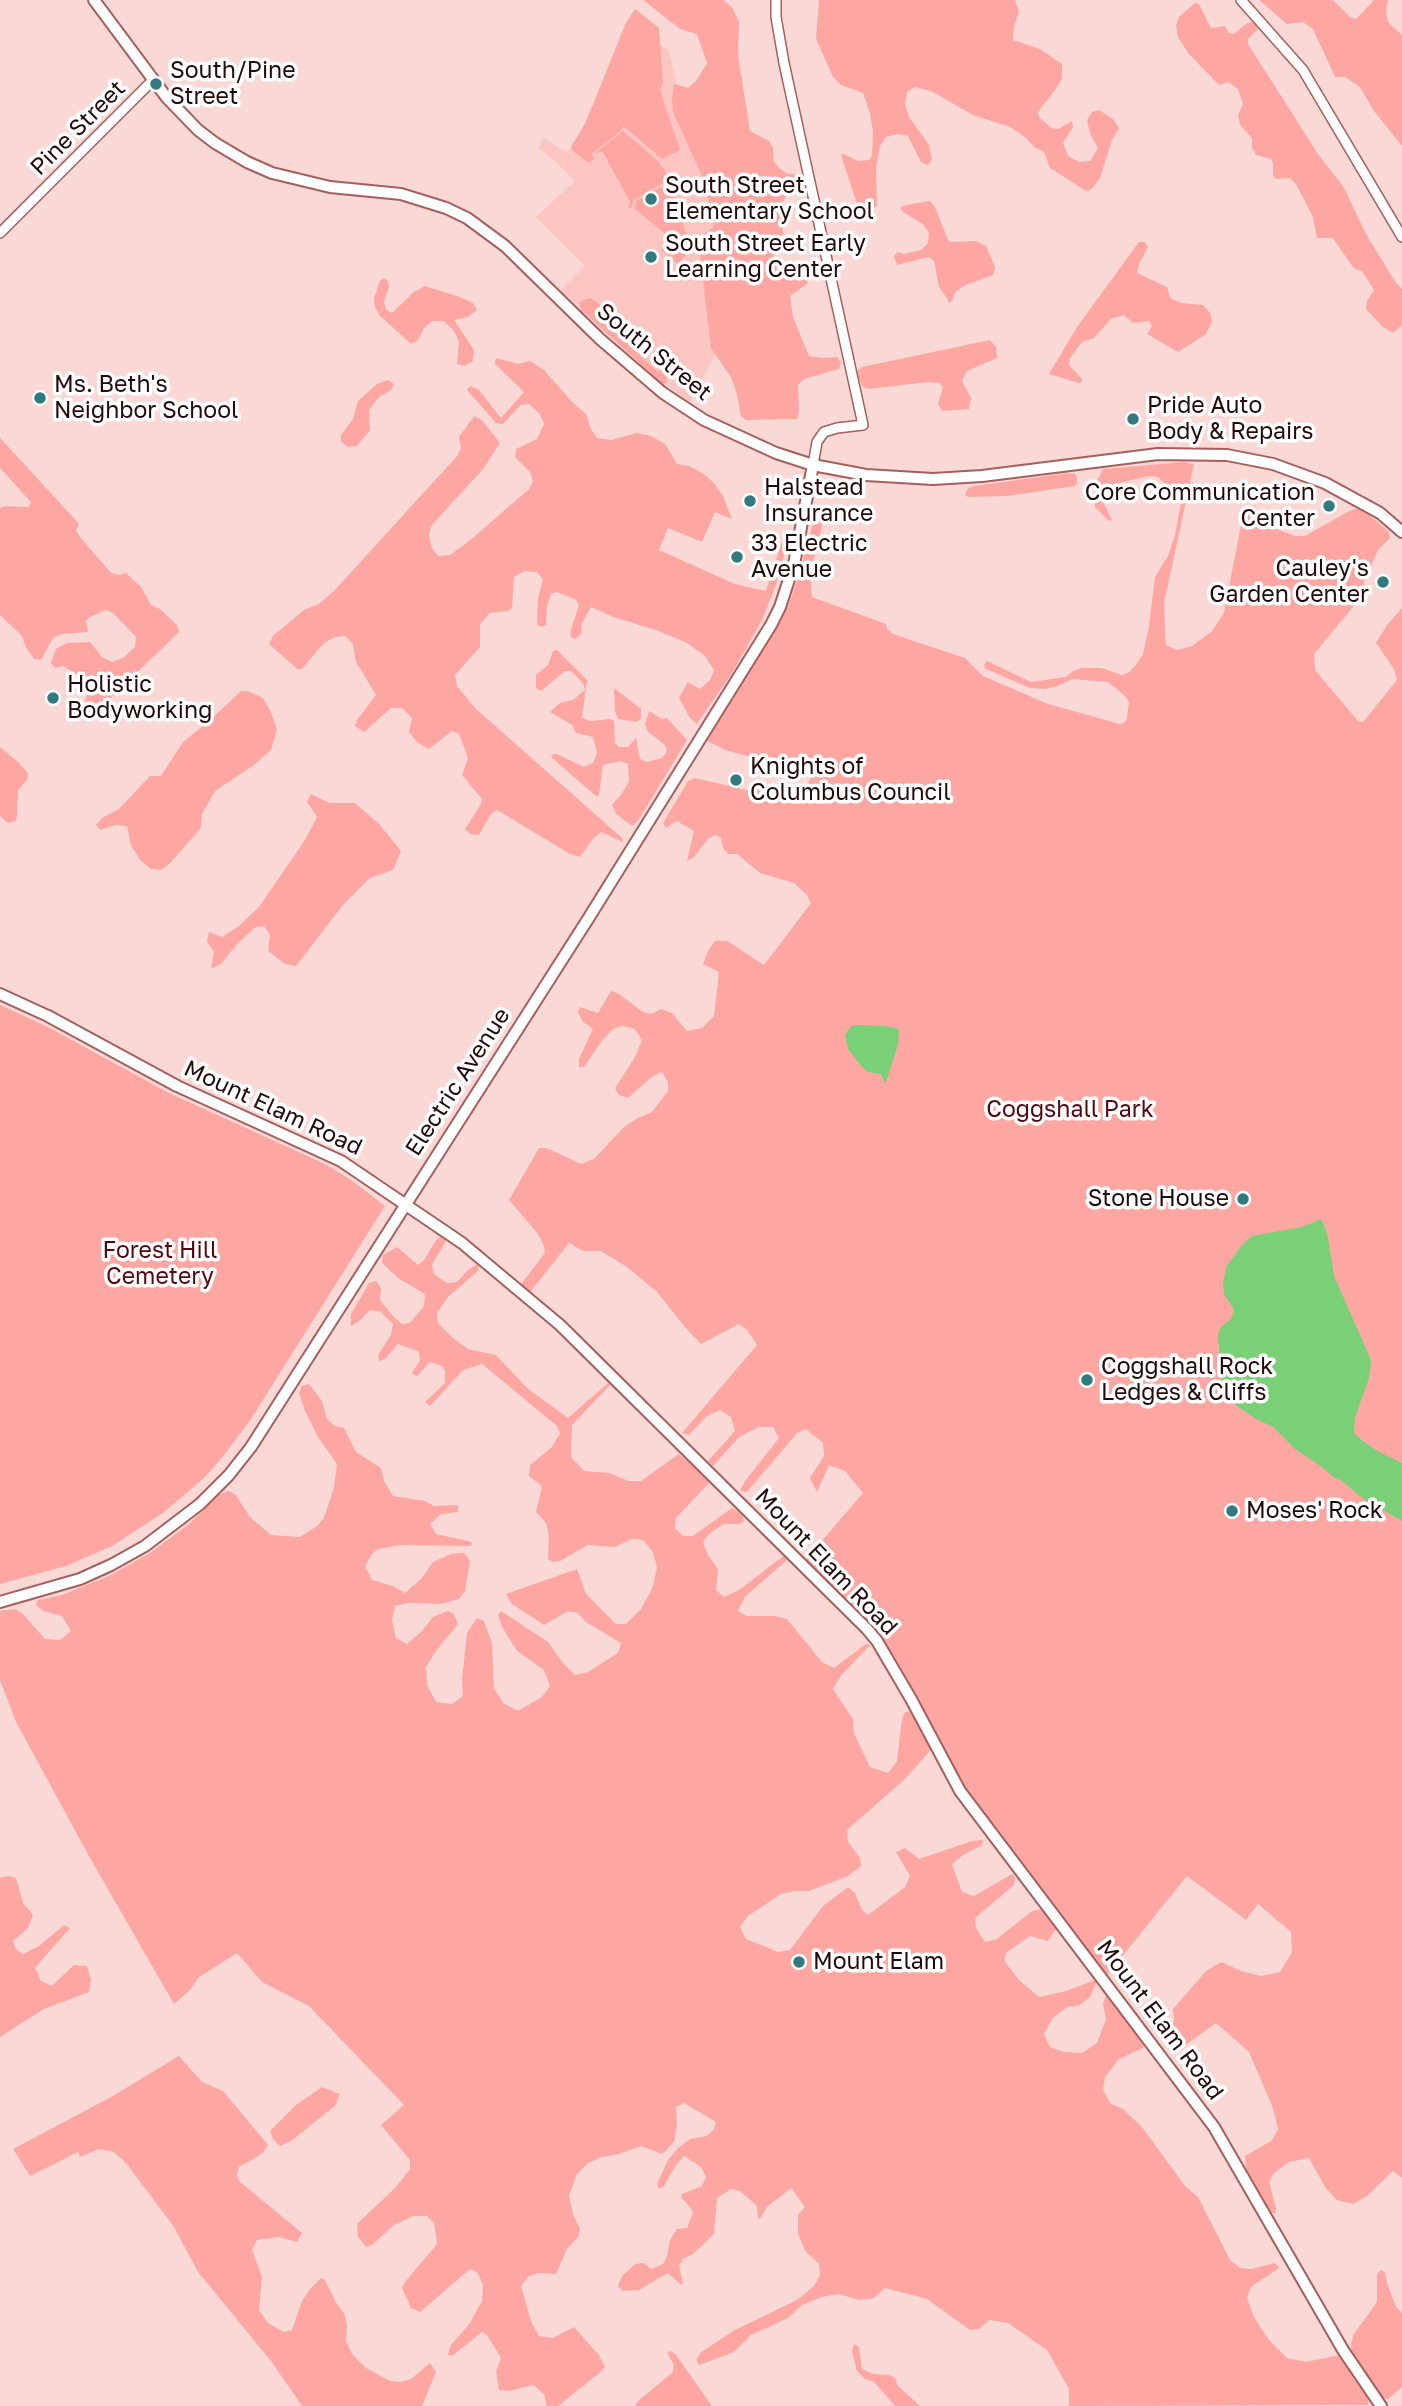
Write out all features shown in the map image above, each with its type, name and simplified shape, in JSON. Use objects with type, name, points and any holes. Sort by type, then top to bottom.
[{"type":"main road","name":"South Street","points":[[94,0],[180,112],[215,143],[272,173],[330,187],[401,194],[446,208],[475,223],[505,246],[600,339],[676,402],[739,438],[813,465],[866,475],[933,479],[982,476],[1158,454],[1227,455],[1273,464],[1326,484],[1380,513],[1402,532]]},
{"type":"main road","name":"Electric Avenue","points":[[0,1602],[57,1587],[118,1562],[171,1528],[214,1491],[263,1429],[589,919],[771,625],[794,564],[813,465]]},
{"type":"main road","name":"Mount Elam Road","points":[[0,994],[48,1016],[177,1086],[341,1161],[369,1177],[404,1205],[476,1253],[560,1325],[627,1388],[872,1635],[911,1699],[960,1791],[1214,2127],[1343,2350],[1381,2406]]},
{"type":"street","points":[[776,0],[776,18],[784,63],[863,425],[824,432],[817,442],[813,465]]},
{"type":"street","points":[[1241,0],[1303,70],[1402,237]]},
{"type":"street","name":"Pine Street","points":[[0,233],[153,80]]},
{"type":"shaded area","name":"South Street Elementary School","points":[[636,9],[659,28],[659,45],[669,50],[680,102],[774,255],[788,317],[713,322],[715,355],[690,402],[658,379],[561,290],[585,266],[536,217],[575,181],[539,148],[542,141],[544,138],[567,153],[585,124],[626,23]]},
{"type":"shaded area","points":[[851,1026],[899,1029],[898,1045],[886,1082],[881,1074],[868,1072],[863,1068],[848,1049],[845,1035]]},
{"type":"shaded area","points":[[1321,1219],[1327,1232],[1334,1276],[1371,1360],[1369,1378],[1355,1418],[1354,1432],[1379,1452],[1402,1463],[1402,1521],[1362,1498],[1341,1480],[1295,1449],[1273,1427],[1237,1406],[1222,1378],[1218,1336],[1220,1328],[1231,1319],[1234,1310],[1224,1294],[1226,1267],[1252,1236],[1302,1227]]},
{"type":"green space","points":[[643,0],[723,0],[732,7],[739,22],[738,55],[750,131],[769,141],[773,148],[774,162],[780,169],[788,174],[803,173],[799,185],[786,196],[779,209],[783,220],[783,234],[775,246],[775,260],[788,274],[805,272],[808,276],[807,284],[790,296],[793,317],[809,356],[837,357],[841,362],[839,369],[804,379],[798,385],[797,419],[746,420],[741,416],[732,379],[711,348],[699,246],[704,234],[713,228],[714,220],[702,176],[673,112],[672,99],[674,84],[688,88],[696,81],[707,63],[697,34],[680,29]]},
{"type":"green space","points":[[819,0],[1015,0],[1019,11],[1013,40],[1040,49],[1062,64],[1062,78],[1058,86],[1038,112],[1039,117],[1051,128],[1058,129],[1072,121],[1073,127],[1063,143],[1068,156],[1079,162],[1090,161],[1098,148],[1090,134],[1087,120],[1092,112],[1099,110],[1113,119],[1119,128],[1112,140],[1100,178],[1092,189],[1086,191],[1050,168],[1044,152],[1010,127],[973,115],[931,91],[915,87],[907,92],[905,104],[909,117],[929,145],[932,160],[928,165],[921,162],[908,136],[898,134],[886,137],[880,146],[876,168],[877,206],[869,210],[859,210],[841,155],[858,161],[869,160],[872,156],[873,132],[870,113],[863,93],[841,85],[833,77],[816,39]]},
{"type":"green space","points":[[1259,0],[1333,0],[1350,17],[1356,19],[1374,0],[1388,0],[1388,22],[1402,35],[1402,146],[1374,111],[1360,87],[1345,77],[1335,77],[1313,29],[1303,22],[1287,24]]},
{"type":"green space","points":[[1195,3],[1199,4],[1211,28],[1225,26],[1229,33],[1234,34],[1246,24],[1254,21],[1258,24],[1259,28],[1248,39],[1248,44],[1318,154],[1343,186],[1366,234],[1402,289],[1402,325],[1393,333],[1383,327],[1366,309],[1367,301],[1374,290],[1362,271],[1355,269],[1333,238],[1317,238],[1313,217],[1296,184],[1290,178],[1276,179],[1273,176],[1271,159],[1256,155],[1252,148],[1252,138],[1240,125],[1238,115],[1243,104],[1238,89],[1228,82],[1219,85],[1188,53],[1178,37],[1176,26],[1179,17]]},
{"type":"green space","points":[[635,9],[659,28],[663,82],[660,90],[680,150],[662,159],[623,126],[622,130],[592,154],[594,159],[589,163],[571,147],[585,124],[626,23]]},
{"type":"green space","points":[[623,131],[659,162],[670,179],[634,200],[631,209],[628,207],[630,201],[602,151],[594,154]]},
{"type":"green space","points":[[668,183],[672,186],[691,250],[678,264],[661,250],[669,239],[667,235],[635,209],[636,201]]},
{"type":"green space","points":[[930,201],[949,242],[976,241],[986,246],[995,267],[993,275],[955,292],[950,303],[939,287],[934,261],[929,257],[897,265],[894,256],[898,252],[904,254],[921,250],[928,243],[929,233],[924,225],[900,208]]},
{"type":"green space","points":[[1139,242],[1145,242],[1148,247],[1137,273],[1167,287],[1170,298],[1181,303],[1203,305],[1210,313],[1212,322],[1206,334],[1178,352],[1147,334],[1152,326],[1149,321],[1133,323],[1124,315],[1111,319],[1094,338],[1082,342],[1070,358],[1069,365],[1083,380],[1079,383],[1049,374],[1077,327]]},
{"type":"green space","points":[[384,278],[389,287],[384,302],[386,310],[392,313],[414,292],[425,286],[473,303],[477,310],[468,317],[454,320],[474,350],[473,361],[464,366],[457,364],[459,341],[444,321],[432,321],[424,328],[418,340],[411,344],[380,316],[374,298],[380,281]]},
{"type":"green space","points":[[590,298],[619,323],[617,327],[633,349],[658,372],[663,369],[666,383],[663,385],[581,310],[579,302]]},
{"type":"green space","points":[[990,340],[996,347],[997,358],[967,371],[962,381],[971,398],[969,409],[942,411],[938,404],[943,387],[939,383],[869,389],[863,387],[856,372],[862,367]]},
{"type":"green space","points":[[496,358],[518,364],[530,361],[544,370],[586,414],[597,438],[611,440],[637,433],[651,436],[665,444],[677,464],[689,466],[714,483],[723,496],[732,519],[715,512],[702,542],[668,528],[659,550],[735,584],[766,591],[784,535],[790,534],[776,585],[762,620],[732,673],[697,724],[690,718],[679,698],[688,682],[700,689],[710,680],[714,670],[705,656],[687,643],[591,607],[582,623],[581,634],[576,639],[571,637],[579,605],[576,600],[557,592],[551,594],[547,606],[546,625],[537,625],[538,598],[543,579],[537,572],[525,571],[514,577],[512,608],[490,613],[480,624],[480,647],[455,675],[457,686],[475,708],[622,838],[623,842],[601,832],[580,857],[570,854],[497,810],[491,814],[479,835],[470,834],[465,829],[482,799],[462,775],[468,758],[459,734],[452,731],[429,749],[418,743],[409,732],[412,718],[402,708],[391,708],[364,732],[355,726],[376,695],[356,662],[353,644],[345,636],[335,637],[324,643],[302,669],[297,669],[269,644],[273,636],[304,610],[319,604],[334,591],[458,455],[461,448],[459,437],[474,416],[482,420],[500,443],[484,468],[431,526],[429,535],[432,548],[438,556],[450,555],[468,542],[529,489],[533,481],[530,472],[515,457],[516,449],[537,439],[544,424],[540,414],[529,404],[521,405],[503,424],[496,423],[467,390],[470,386],[479,390],[501,418],[524,392],[495,364]]},
{"type":"green space","points":[[388,380],[394,384],[391,390],[379,397],[369,410],[370,430],[357,446],[348,447],[341,442],[341,435],[353,419],[358,401],[377,384]]},
{"type":"green space","points":[[0,438],[79,524],[76,531],[111,573],[126,573],[141,587],[151,605],[160,609],[177,625],[179,632],[94,714],[88,712],[85,702],[90,683],[63,666],[55,668],[51,663],[56,649],[67,643],[90,642],[102,657],[112,662],[123,658],[135,647],[136,637],[113,613],[106,610],[86,621],[88,632],[62,634],[53,638],[41,660],[34,659],[22,636],[0,615],[0,508],[29,507],[31,502],[0,468]]},
{"type":"green space","name":"Coggshall Park","points":[[1184,462],[1194,464],[1164,603],[1166,645],[1177,650],[1192,646],[1212,631],[1224,613],[1241,525],[1247,508],[1254,505],[1269,526],[1295,536],[1305,536],[1351,510],[1361,508],[1389,532],[1390,538],[1378,550],[1364,582],[1363,595],[1314,654],[1315,670],[1358,721],[1363,722],[1397,680],[1394,669],[1376,643],[1402,608],[1402,2178],[1393,2171],[1367,2196],[1353,2204],[1337,2200],[1325,2187],[1309,2158],[1289,2162],[1274,2173],[1269,2182],[1275,2214],[1270,2212],[1246,2169],[1245,2156],[1271,2141],[1278,2130],[1273,2108],[1249,2052],[1216,2023],[1177,2051],[1170,2050],[1170,2036],[1174,2020],[1173,2009],[1206,1971],[1221,1962],[1261,1976],[1280,1972],[1292,1952],[1291,1932],[1258,1904],[1246,1920],[1187,1876],[1104,1979],[960,1791],[877,1641],[802,1564],[863,1493],[845,1471],[829,1465],[817,1492],[810,1478],[824,1456],[823,1443],[806,1429],[797,1433],[747,1492],[740,1491],[745,1481],[779,1438],[773,1427],[759,1427],[739,1437],[713,1466],[708,1461],[735,1431],[731,1417],[720,1410],[707,1416],[689,1435],[682,1433],[757,1345],[747,1330],[739,1324],[701,1344],[657,1292],[627,1267],[601,1251],[583,1251],[569,1243],[527,1296],[518,1288],[545,1253],[544,1246],[538,1234],[509,1200],[539,1148],[547,1148],[581,1164],[594,1159],[624,1127],[652,1112],[668,1091],[668,1082],[662,1072],[653,1076],[628,1098],[619,1095],[615,1088],[635,1057],[642,1040],[635,1029],[622,1026],[613,1029],[584,1067],[579,1067],[579,1059],[593,1029],[583,1022],[578,1012],[580,1007],[598,1013],[611,991],[643,1012],[651,1014],[661,1009],[672,1013],[687,1031],[702,1028],[714,1016],[719,972],[703,964],[715,941],[727,941],[764,965],[811,903],[807,895],[794,883],[760,873],[737,854],[728,854],[723,848],[721,838],[715,835],[687,861],[694,831],[677,821],[666,828],[663,823],[688,781],[695,778],[751,791],[753,787],[766,787],[791,791],[805,788],[813,774],[725,750],[702,738],[780,607],[787,609],[814,519],[823,523],[810,574],[812,597],[886,624],[893,634],[965,658],[983,676],[1048,704],[1120,724],[1127,718],[1129,702],[1108,682],[1073,679],[1055,687],[1030,688],[986,669],[984,665],[987,661],[1031,682],[1066,677],[1082,668],[1101,668],[1122,675],[1136,665],[1143,654],[1155,577],[1168,556],[1182,498],[1178,491],[1169,488],[1158,477],[1149,476],[1119,483],[1105,492],[1102,500],[1112,520],[1109,521],[1095,507],[1094,487],[1103,469]]},
{"type":"green space","points":[[1075,474],[1077,478],[1077,484],[1074,486],[1008,496],[965,495],[968,488],[974,486]]},
{"type":"green space","points":[[557,650],[587,680],[582,718],[591,721],[614,721],[615,743],[619,747],[628,747],[636,738],[640,759],[647,762],[662,758],[667,749],[648,732],[645,725],[649,711],[662,719],[667,718],[687,740],[638,821],[632,826],[616,814],[612,804],[629,781],[628,764],[620,761],[603,765],[599,795],[596,796],[551,757],[557,754],[584,767],[593,763],[597,753],[593,737],[576,733],[572,725],[550,712],[560,703],[573,700],[585,690],[583,683],[571,671],[565,671],[541,691],[536,688],[536,675],[548,665],[553,651]]},
{"type":"green space","points":[[614,688],[641,709],[641,718],[637,722],[618,719]]},
{"type":"green space","points":[[241,691],[248,691],[263,698],[270,710],[277,729],[271,750],[215,791],[202,814],[201,828],[170,863],[161,870],[151,869],[140,860],[131,845],[127,826],[116,825],[100,830],[96,825],[102,818],[119,809],[150,776],[161,776],[183,742]]},
{"type":"green space","points":[[0,747],[28,773],[27,780],[18,790],[17,817],[15,821],[8,823],[0,816]]},
{"type":"green space","points":[[311,794],[330,803],[355,803],[379,824],[401,851],[393,870],[370,878],[343,905],[296,966],[285,964],[268,951],[270,934],[264,926],[256,927],[237,944],[221,964],[211,969],[214,952],[207,942],[209,932],[222,937],[239,926],[259,907],[305,840],[317,817],[307,802]]},
{"type":"green space","name":"Forest Hill Cemetery","points":[[0,1005],[46,1026],[169,1093],[325,1164],[385,1206],[251,1419],[204,1478],[163,1513],[112,1546],[66,1566],[0,1584]]},
{"type":"green space","points":[[443,1235],[447,1239],[432,1265],[434,1274],[447,1283],[457,1282],[478,1264],[478,1271],[448,1297],[437,1313],[438,1323],[468,1349],[496,1355],[527,1388],[568,1418],[609,1382],[610,1385],[572,1425],[571,1457],[584,1471],[609,1473],[629,1481],[641,1481],[679,1454],[707,1477],[709,1483],[676,1518],[675,1528],[683,1536],[693,1536],[732,1508],[742,1514],[744,1521],[740,1524],[724,1524],[709,1534],[703,1542],[718,1569],[716,1590],[724,1597],[739,1590],[787,1555],[788,1559],[745,1597],[738,1611],[747,1616],[787,1619],[822,1662],[834,1668],[866,1644],[870,1645],[840,1677],[833,1689],[853,1719],[854,1733],[870,1767],[888,1773],[897,1761],[905,1712],[913,1711],[932,1745],[904,1780],[847,1830],[848,1842],[860,1858],[861,1866],[848,1876],[809,1891],[781,1894],[748,1916],[740,1927],[746,1939],[778,1952],[790,1950],[823,1906],[848,1887],[855,1893],[862,1910],[868,1915],[905,1887],[910,1876],[896,1852],[905,1848],[919,1859],[972,1841],[983,1840],[982,1845],[952,1864],[962,1892],[974,1896],[1012,1874],[1015,1877],[1014,1885],[975,1918],[976,1928],[985,1942],[997,1939],[1032,1911],[1042,1909],[1057,1928],[1048,1941],[1030,1936],[1006,1953],[1005,1962],[1019,1980],[1039,1997],[1066,1991],[1098,1979],[1090,1997],[1078,2006],[1067,2007],[1052,2019],[1044,2034],[1050,2047],[1064,2052],[1082,2053],[1097,2043],[1106,2019],[1103,2004],[1106,1995],[1109,1995],[1144,2043],[1143,2048],[1119,2059],[1105,2077],[1103,2090],[1111,2104],[1123,2109],[1142,2127],[1185,2186],[1198,2197],[1230,2260],[1240,2268],[1251,2269],[1275,2263],[1279,2268],[1251,2287],[1247,2298],[1254,2317],[1268,2339],[1287,2358],[1306,2362],[1335,2356],[1343,2358],[1369,2399],[1368,2405],[1069,2406],[1069,2389],[1047,2350],[1008,2323],[989,2320],[979,2329],[970,2330],[927,2299],[885,2288],[874,2298],[860,2300],[838,2294],[802,2305],[788,2318],[751,2335],[734,2352],[699,2365],[696,2360],[700,2353],[733,2331],[797,2300],[814,2286],[820,2275],[819,2264],[805,2251],[798,2233],[798,2215],[805,2207],[791,2188],[767,2207],[760,2219],[757,2206],[740,2191],[731,2189],[717,2198],[714,2234],[693,2254],[683,2259],[679,2266],[683,2283],[681,2285],[668,2273],[639,2290],[623,2291],[618,2286],[622,2276],[635,2264],[644,2263],[651,2269],[663,2264],[670,2240],[677,2229],[687,2228],[692,2215],[693,2211],[681,2197],[682,2194],[702,2186],[706,2177],[701,2167],[684,2156],[664,2186],[659,2189],[657,2184],[668,2160],[677,2149],[690,2139],[707,2136],[714,2129],[716,2122],[684,2103],[676,2107],[674,2142],[662,2154],[641,2146],[588,2163],[577,2174],[569,2196],[580,2229],[578,2237],[567,2249],[556,2274],[539,2273],[529,2276],[521,2286],[531,2321],[539,2336],[553,2338],[574,2327],[599,2355],[605,2367],[602,2371],[558,2406],[547,2406],[544,2394],[533,2385],[509,2391],[499,2390],[496,2371],[501,2358],[487,2335],[482,2332],[452,2356],[448,2355],[450,2346],[470,2323],[482,2301],[483,2285],[478,2273],[470,2269],[420,2312],[411,2308],[402,2288],[437,2244],[434,2223],[427,2216],[413,2216],[394,2225],[372,2245],[366,2247],[358,2237],[357,2224],[396,2187],[410,2169],[410,2160],[381,2125],[404,2105],[309,2006],[262,1982],[237,1953],[198,1978],[190,1990],[174,2004],[16,1722],[0,1680],[0,1611],[15,1609],[22,1613],[45,1639],[60,1640],[71,1631],[62,1616],[43,1611],[36,1605],[38,1600],[62,1595],[109,1576],[150,1553],[189,1524],[220,1494],[229,1491],[236,1495],[250,1517],[271,1535],[300,1537],[317,1526],[324,1518],[334,1487],[337,1464],[318,1437],[305,1411],[299,1393],[302,1386],[309,1384],[322,1401],[327,1419],[335,1426],[344,1428],[356,1452],[381,1468],[384,1481],[393,1496],[425,1501],[434,1506],[458,1505],[458,1512],[441,1514],[430,1524],[436,1534],[468,1541],[472,1543],[471,1546],[401,1545],[378,1549],[365,1566],[372,1580],[393,1586],[405,1593],[421,1579],[433,1562],[451,1554],[464,1553],[470,1561],[465,1591],[459,1599],[441,1604],[407,1603],[395,1606],[392,1621],[396,1638],[407,1644],[433,1617],[448,1611],[454,1614],[458,1624],[426,1667],[427,1685],[436,1702],[452,1704],[463,1696],[467,1633],[477,1618],[484,1621],[492,1643],[494,1688],[503,1703],[518,1711],[542,1697],[550,1686],[544,1670],[517,1651],[502,1627],[498,1615],[501,1611],[548,1642],[575,1675],[588,1672],[618,1653],[621,1643],[586,1622],[578,1613],[568,1611],[544,1625],[512,1604],[506,1594],[577,1569],[586,1594],[616,1624],[626,1624],[641,1609],[653,1587],[657,1567],[653,1552],[643,1540],[632,1539],[615,1547],[588,1545],[560,1561],[553,1562],[548,1559],[549,1535],[546,1523],[536,1512],[542,1486],[529,1476],[530,1465],[551,1448],[560,1434],[557,1426],[482,1364],[463,1370],[430,1406],[425,1402],[445,1383],[445,1370],[430,1362],[417,1376],[412,1373],[420,1360],[419,1352],[398,1344],[385,1359],[379,1361],[378,1355],[391,1335],[393,1324],[381,1312],[370,1310],[351,1326],[351,1314],[369,1283],[376,1281],[381,1288],[380,1300],[392,1315],[402,1324],[410,1323],[424,1306],[425,1294],[398,1278],[382,1263],[383,1255],[397,1247],[418,1265],[436,1240]]},
{"type":"green space","points":[[0,1878],[16,1878],[23,1903],[33,1915],[28,1928],[13,1941],[16,1949],[23,1954],[39,1946],[64,1925],[70,1928],[35,1968],[41,1981],[52,1986],[74,1965],[87,1966],[91,1980],[89,1992],[44,2009],[0,2037]]},
{"type":"green space","points":[[179,2056],[202,2082],[223,2091],[268,2145],[262,2154],[239,2167],[239,2181],[302,2233],[297,2242],[279,2237],[257,2240],[252,2250],[262,2277],[259,2310],[268,2323],[284,2332],[292,2330],[302,2301],[321,2278],[325,2280],[344,2313],[347,2324],[346,2341],[352,2354],[366,2368],[390,2381],[401,2382],[411,2379],[430,2363],[436,2372],[422,2406],[302,2406],[271,2361],[198,2272],[174,2227],[126,2163],[114,2152],[99,2149],[80,2157],[78,2152],[30,2176],[13,2149],[111,2097]]},
{"type":"green space","points":[[322,2087],[340,2094],[335,2106],[291,2141],[280,2146],[270,2131],[296,2105]]},
{"type":"green space","points":[[1381,2270],[1385,2272],[1396,2307],[1402,2313],[1402,2387],[1388,2399],[1383,2398],[1352,2354],[1351,2345],[1353,2335],[1377,2302],[1377,2274]]},
{"type":"green space","points":[[854,2344],[859,2347],[862,2369],[895,2378],[898,2386],[920,2406],[895,2406],[874,2382],[865,2379],[857,2371],[852,2351]]},
{"type":"green space","points":[[671,2351],[712,2406],[635,2406],[672,2373],[674,2365],[667,2353]]},
{"type":"place","name":"South/Pine Street","points":[[156,84]]},
{"type":"place","name":"South Street Elementary School","points":[[651,199]]},
{"type":"place","name":"South Street Early Learning Center","points":[[651,257]]},
{"type":"place","name":"Ms. Beth's Neighbor School","points":[[40,398]]},
{"type":"place","name":"Pride Auto Body & Repairs","points":[[1133,419]]},
{"type":"place","name":"Halstead Insurance","points":[[750,501]]},
{"type":"place","name":"Core Communication Center","points":[[1329,506]]},
{"type":"place","name":"33 Electric Avenue","points":[[737,557]]},
{"type":"place","name":"Cauley's Garden Center","points":[[1383,582]]},
{"type":"place","name":"Holistic Bodyworking","points":[[53,698]]},
{"type":"place","name":"Knights of Columbus Council","points":[[736,780]]},
{"type":"place","name":"Stone House","points":[[1243,1199]]},
{"type":"place","name":"Coggshall Rock Ledges & Cliffs","points":[[1087,1380]]},
{"type":"place","name":"Moses' Rock","points":[[1232,1511]]},
{"type":"place","name":"Mount Elam","points":[[799,1962]]}]
